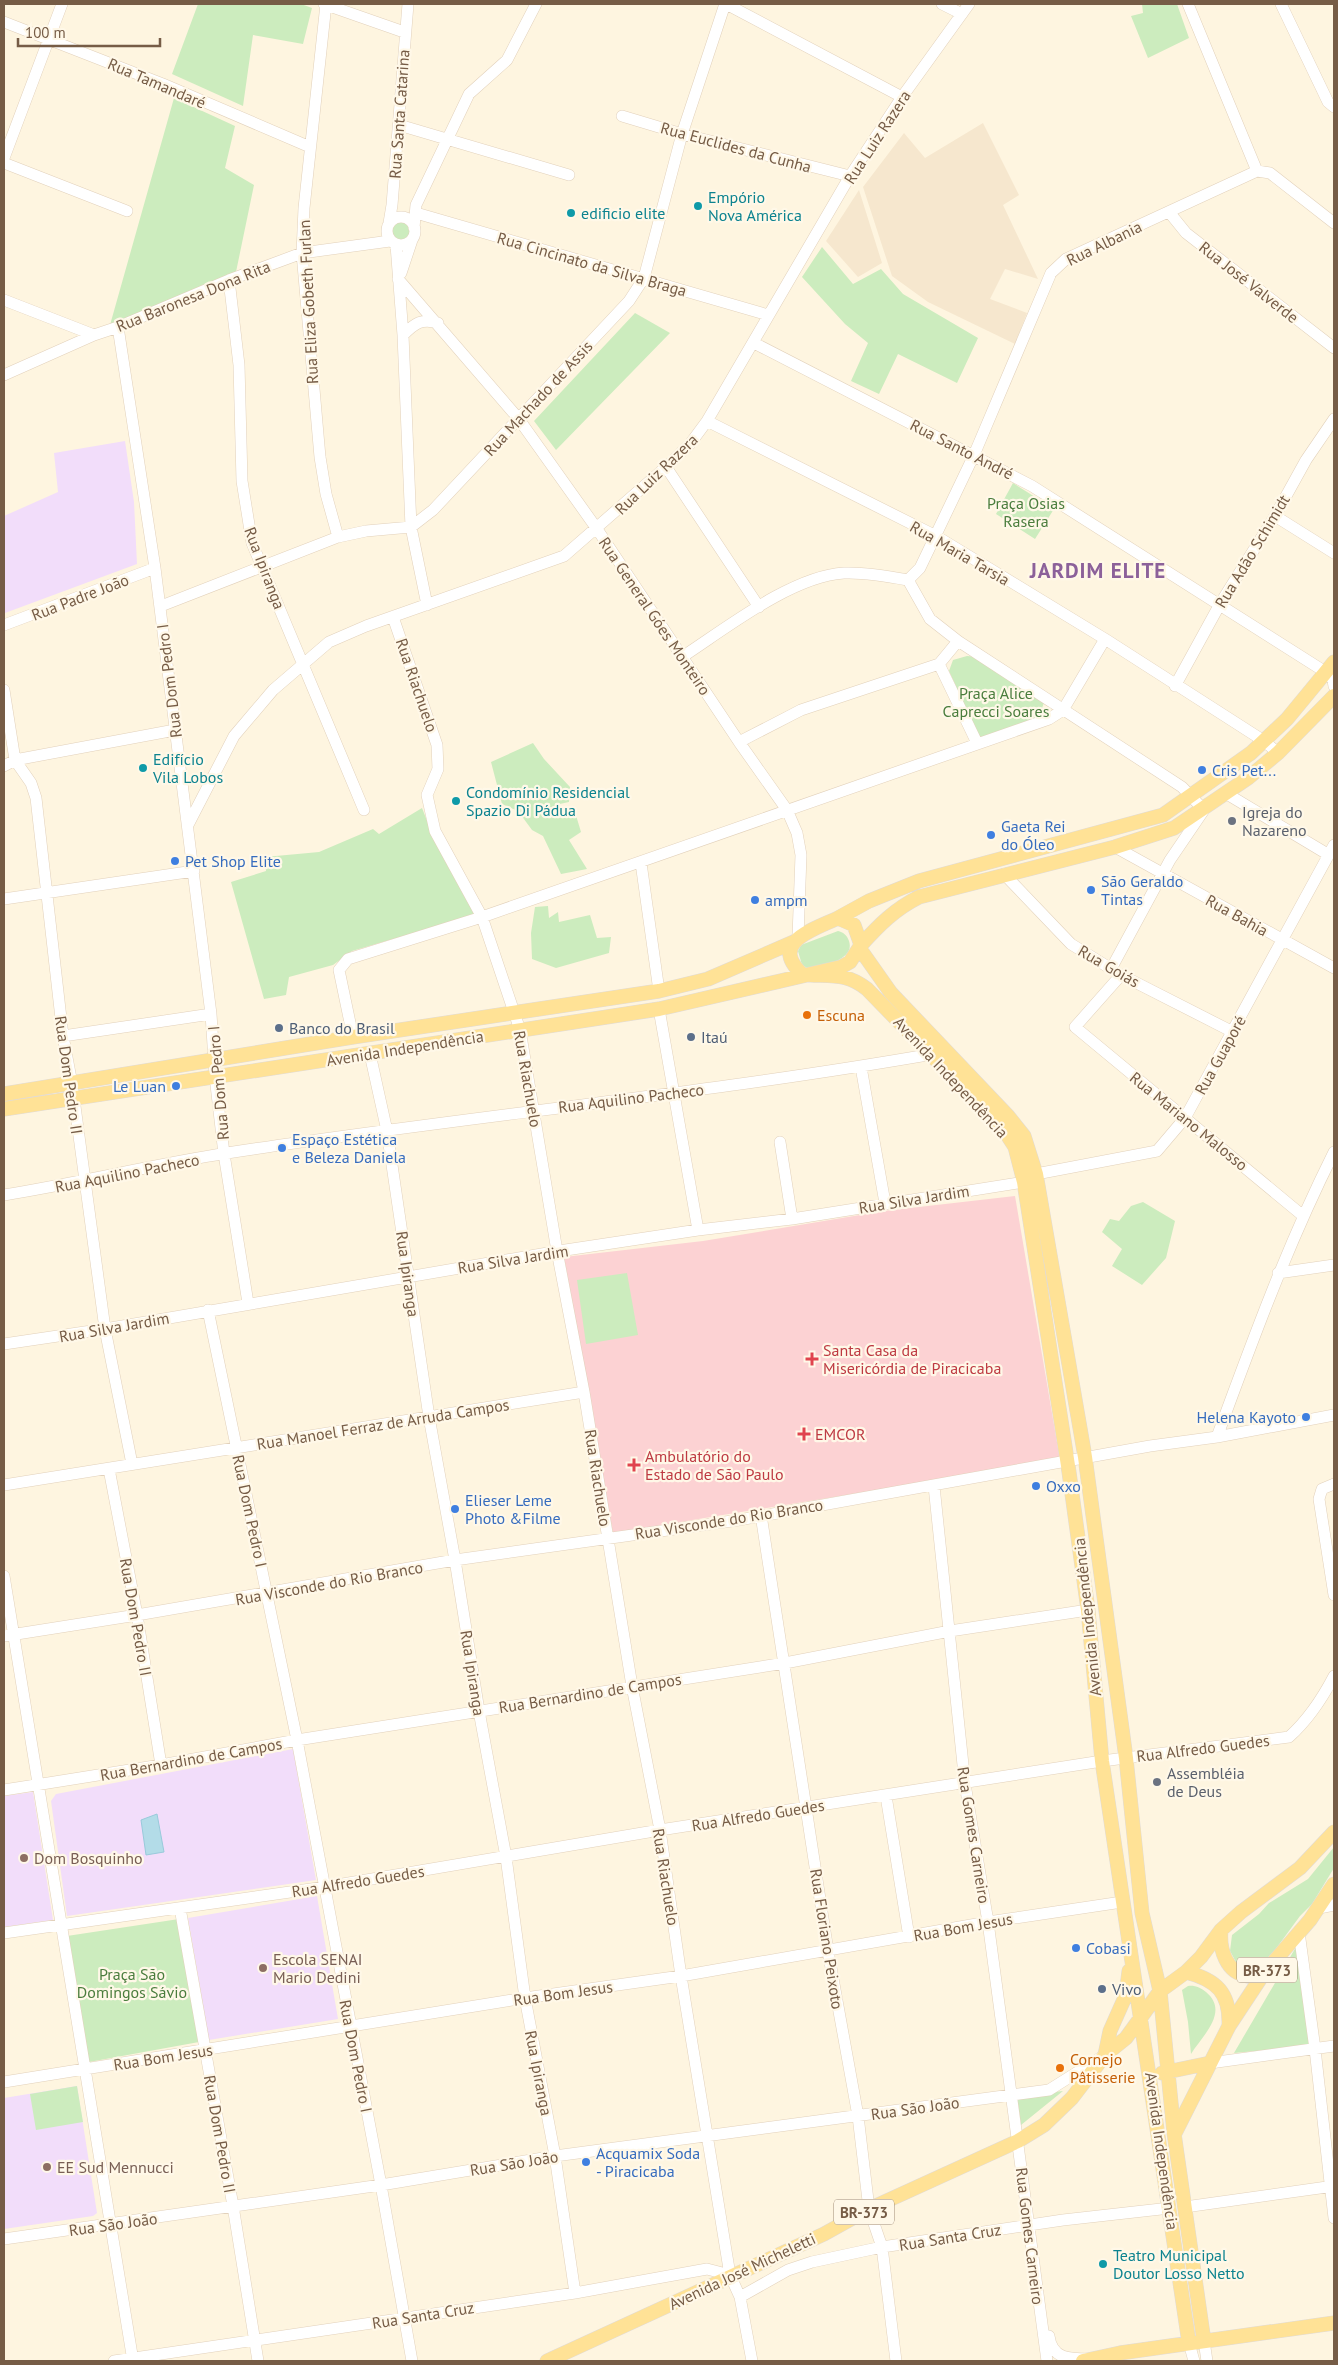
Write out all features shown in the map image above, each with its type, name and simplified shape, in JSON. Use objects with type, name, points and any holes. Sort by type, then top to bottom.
[{"type":"main road","points":[[1330,667],[1287,719],[1251,753],[1192,796],[1162,815],[919,881],[869,901],[797,939],[790,954],[790,962],[807,975],[841,967],[850,962],[882,921],[900,906],[919,897],[1115,847],[1174,828],[1227,794],[1278,753],[1334,696]]},
{"type":"main road","points":[[1227,794],[1224,785],[1226,779],[1251,759],[1264,741]]},
{"type":"main road","points":[[838,918],[854,925],[861,947]]},
{"type":"main road","name":"Avenida Independência","points":[[4,1094],[352,1037],[659,991],[708,979],[797,939]]},
{"type":"main road","name":"Avenida Independência","points":[[861,947],[891,993],[1008,1116],[1024,1136],[1036,1174],[1086,1457],[1126,1758],[1142,1912],[1160,1991],[1174,2134],[1204,2342]]},
{"type":"main road","name":"Avenida Independência","points":[[4,1109],[659,1010],[807,975],[842,976],[854,979],[867,989],[933,1054],[1004,1130],[1015,1147],[1024,1182],[1088,1610],[1102,1761],[1122,1902],[1130,1958],[1142,2013],[1189,2343]]},
{"type":"main road","name":"BR-373","points":[[1142,2013],[1160,1991],[1186,1972],[1201,1957],[1221,1930],[1241,1912],[1300,1868],[1334,1832]]},
{"type":"main road","name":"BR-373","points":[[1174,2134],[1229,2026],[1264,1973],[1319,1908],[1334,1884]]},
{"type":"main road","points":[[1221,1930],[1220,1944],[1229,1965],[1237,1972],[1249,1976],[1264,1973]]},
{"type":"main road","points":[[1104,2055],[1110,2031],[1126,1995],[1130,1958]]},
{"type":"main road","points":[[1186,1972],[1209,1980],[1227,1999],[1230,2008],[1229,2026]]},
{"type":"main road","name":"Avenida José Micheletti","points":[[547,2361],[730,2275],[824,2234],[869,2209],[1018,2141],[1058,2114],[1104,2055],[1126,2038],[1142,2013]]},
{"type":"main road","points":[[1145,2038],[1155,2049],[1157,2067],[1161,2073],[1210,2063]]},
{"type":"main road","points":[[1086,2360],[1189,2343],[1334,2323]]},
{"type":"street","points":[[4,158],[62,4]]},
{"type":"street","points":[[325,4],[404,32]]},
{"type":"street","name":"Rua Eliza Gobeth Furlan","points":[[325,4],[310,147],[302,253],[320,457],[326,494],[338,537]]},
{"type":"street","name":"Rua Santa Catarina","points":[[389,223],[399,125],[404,32],[408,4]]},
{"type":"street","points":[[398,279],[413,234],[416,209],[469,94],[507,60],[536,4]]},
{"type":"street","points":[[725,4],[902,97]]},
{"type":"street","name":"Rua Machado de Assis","points":[[411,527],[433,510],[628,300],[644,278],[682,134],[725,4]]},
{"type":"street","points":[[942,4],[962,14]]},
{"type":"street","name":"Rua Luiz Razera","points":[[188,825],[234,736],[273,690],[301,664],[329,642],[564,556],[597,529],[690,444],[707,421],[850,176],[902,97],[969,4]]},
{"type":"street","points":[[1188,4],[1257,171],[1270,173],[1334,223]]},
{"type":"street","points":[[1281,4],[1328,102],[1334,107]]},
{"type":"street","name":"Rua Tamandaré","points":[[4,22],[163,84],[310,147]]},
{"type":"street","name":"Rua Euclides da Cunha","points":[[622,116],[682,134],[850,176]]},
{"type":"street","points":[[399,125],[569,176]]},
{"type":"street","points":[[4,164],[127,211]]},
{"type":"street","name":"Rua Albania","points":[[908,580],[920,568],[974,455],[1051,273],[1066,259],[1257,171]]},
{"type":"street","points":[[416,209],[389,223],[386,232],[393,243],[403,335],[411,527],[428,605]]},
{"type":"street","name":"Rua Cincinato da Silva Braga","points":[[416,209],[768,315]]},
{"type":"street","name":"Rua José Valverde","points":[[1169,212],[1186,233],[1334,348]]},
{"type":"street","points":[[400,217],[407,219],[413,234]]},
{"type":"street","points":[[393,243],[405,245],[413,234]]},
{"type":"street","name":"Rua Baronesa Dona Rita","points":[[4,376],[94,335],[302,253],[393,243]]},
{"type":"street","name":"Rua General Góes Monteiro","points":[[398,279],[518,418],[597,529],[739,742],[788,810],[797,834],[800,855],[797,939]]},
{"type":"street","name":"Rua Ipiranga","points":[[230,280],[239,364],[242,481],[252,543],[263,566],[301,664],[364,810]]},
{"type":"street","points":[[4,300],[94,335]]},
{"type":"street","points":[[403,335],[411,326],[426,319],[438,324]]},
{"type":"street","name":"Rua Dom Pedro I","points":[[118,327],[156,568],[212,1014],[215,1076],[224,1154],[248,1303]]},
{"type":"street","name":"Rua Santo André","points":[[754,342],[1032,486],[1220,604],[1330,667],[1334,686]]},
{"type":"street","name":"Rua Adão Schimidt","points":[[1176,686],[1220,604],[1275,516],[1306,460],[1334,419]]},
{"type":"street","name":"Rua Maria Tarsia","points":[[707,421],[936,536],[1105,639],[1264,741],[1278,753]]},
{"type":"street","points":[[666,467],[759,607]]},
{"type":"street","points":[[1275,516],[1334,553]]},
{"type":"street","points":[[160,606],[338,537],[387,528],[411,527]]},
{"type":"street","name":"Rua Padre João","points":[[4,625],[156,568]]},
{"type":"street","points":[[682,657],[759,607],[808,580],[843,573],[881,575],[908,580],[930,619],[958,640],[1182,787],[1204,810],[1162,874],[1116,972]]},
{"type":"street","name":"Rua Riachuelo","points":[[393,617],[437,745],[438,769],[427,794],[435,831],[482,917],[516,1012],[520,1030],[557,1251],[584,1392],[632,1686],[660,1830],[681,1976],[730,2275],[740,2297],[752,2361]]},
{"type":"street","points":[[352,1037],[339,970],[342,964],[357,956],[482,917],[1049,719],[1063,710],[1105,639]]},
{"type":"street","points":[[739,742],[801,710],[939,664],[958,640]]},
{"type":"street","points":[[939,664],[977,743]]},
{"type":"street","name":"Rua Dom Pedro II","points":[[4,690],[15,760],[31,783],[36,798],[45,892],[63,1036],[72,1084],[72,1099],[86,1182],[105,1329],[132,1464]]},
{"type":"street","points":[[4,766],[15,760],[175,730]]},
{"type":"street","points":[[184,792],[196,792],[206,788]]},
{"type":"street","points":[[1227,794],[1332,850]]},
{"type":"street","points":[[1162,815],[1184,840]]},
{"type":"street","name":"Rua Bahia","points":[[1115,847],[1334,968]]},
{"type":"street","name":"Rua Guaporé","points":[[1036,1174],[1157,1151],[1185,1118],[1332,850]]},
{"type":"street","points":[[640,862],[659,991]]},
{"type":"street","points":[[4,899],[194,871]]},
{"type":"street","name":"Rua Goiás","points":[[1004,874],[1071,944],[1116,972],[1233,1032]]},
{"type":"street","name":"Rua Mariano Malosso","points":[[1116,972],[1074,1027],[1302,1215]]},
{"type":"street","points":[[659,1010],[698,1230]]},
{"type":"street","points":[[63,1036],[212,1014]]},
{"type":"street","name":"Rua Ipiranga","points":[[370,1054],[387,1131],[429,1417],[506,1857],[526,1998],[555,2156],[575,2293]]},
{"type":"street","name":"Rua Aquilino Pacheco","points":[[4,1195],[86,1182],[224,1154],[534,1110],[675,1093],[861,1067],[933,1054]]},
{"type":"street","points":[[861,1067],[885,1202]]},
{"type":"street","points":[[780,1142],[792,1219]]},
{"type":"street","points":[[1216,1437],[1302,1215],[1334,1152]]},
{"type":"street","name":"Rua Silva Jardim","points":[[4,1344],[105,1329],[557,1251],[698,1230],[792,1219],[885,1202],[1024,1182]]},
{"type":"street","points":[[1278,1273],[1334,1265]]},
{"type":"street","name":"Rua Dom Pedro I","points":[[208,1310],[297,1740],[381,2185],[412,2361]]},
{"type":"street","name":"Rua Manoel Ferraz de Arruda Campos","points":[[4,1485],[109,1469],[235,1446],[584,1392]]},
{"type":"street","name":"Rua Visconde do Rio Branco","points":[[8,1635],[268,1594],[455,1560],[761,1515],[1334,1415]]},
{"type":"street","name":"Rua Dom Pedro II","points":[[109,1469],[137,1615],[161,1765]]},
{"type":"street","points":[[1334,1484],[1322,1489],[1319,1499],[1334,1596]]},
{"type":"street","name":"Rua Gomes Carneiro","points":[[934,1486],[965,1784],[988,1922],[1046,2361]]},
{"type":"street","name":"Rua Floriano Peixoto","points":[[761,1515],[828,1951],[858,2116],[869,2209],[882,2247],[896,2361]]},
{"type":"street","points":[[4,1576],[8,1635],[38,1784],[133,2360]]},
{"type":"street","name":"Rua Bernardino de Campos","points":[[4,1790],[161,1765],[297,1740],[785,1662],[950,1631],[1088,1610]]},
{"type":"street","name":"Rua Alfredo Guedes","points":[[4,1933],[325,1887],[660,1830],[965,1784],[1102,1761],[1289,1737],[1302,1726],[1319,1705],[1334,1676]]},
{"type":"street","points":[[886,1796],[909,1937]]},
{"type":"street","name":"Rua Bom Jesus","points":[[4,2082],[351,2028],[526,1998],[681,1976],[988,1922],[1122,1902]]},
{"type":"street","points":[[1319,1908],[1334,1905]]},
{"type":"street","name":"Rua Dom Pedro II","points":[[180,1908],[233,2206],[258,2361]]},
{"type":"street","points":[[1299,1932],[1316,2049],[1334,2218]]},
{"type":"street","points":[[1210,2063],[1334,2046]]},
{"type":"street","name":"Rua São João","points":[[4,2239],[381,2185],[555,2156],[1049,2090],[1104,2055]]},
{"type":"street","points":[[1185,2207],[1332,2186]]},
{"type":"street","name":"Rua Santa Cruz","points":[[740,2297],[788,2270],[812,2262],[882,2247],[1028,2225],[1170,2208]]},
{"type":"street","name":"Rua Gomes Carneiro","points":[[1083,2218],[1040,2231],[1036,2242],[1052,2349],[1056,2354],[1070,2359],[1086,2360]]},
{"type":"street","name":"Rua Santa Cruz","points":[[114,2361],[133,2360],[575,2293],[707,2269],[730,2275]]},
{"type":"street","name":"Avenida Independência","points":[[1204,2342],[1207,2361]]},
{"type":"street","name":"Avenida Independência","points":[[1189,2343],[1194,2361]]},
{"type":"shaded area","points":[[983,123],[1019,195],[1003,205],[1038,279],[1005,269],[990,299],[1027,313],[1015,344],[928,302],[892,276],[863,187],[904,133],[925,158]]},
{"type":"shaded area","points":[[859,190],[882,263],[858,277],[826,241]]},
{"type":"shaded area","points":[[125,441],[134,502],[137,564],[5,613],[4,516],[58,492],[54,453]]},
{"type":"shaded area","name":"Santa Casa da Misericórdia de Piracicaba","points":[[1015,1196],[1060,1460],[613,1533],[564,1257],[703,1241],[884,1211]]},
{"type":"shaded area","points":[[293,1749],[316,1880],[67,1916],[51,1801],[56,1794]]},
{"type":"shaded area","name":"Dom Bosquinho","points":[[33,1792],[53,1920],[4,1927],[4,1796]]},
{"type":"shaded area","name":"Escola SENAI Mario Dedini","points":[[317,1896],[338,2019],[209,2040],[188,1918]]},
{"type":"shaded area","name":"EE Sud Mennucci","points":[[77,2086],[97,2213],[93,2216],[4,2229],[4,2098]]},
{"type":"green space","points":[[198,4],[301,4],[312,8],[303,44],[253,35],[243,106],[172,74]]},
{"type":"green space","points":[[1142,4],[1177,4],[1189,38],[1148,58],[1131,16],[1143,13]]},
{"type":"green space","points":[[174,98],[235,126],[225,168],[254,185],[236,272],[110,325]]},
{"type":"green space","points":[[400,221],[407,224],[410,231],[407,238],[400,241],[393,238],[390,231],[393,224]]},
{"type":"green space","points":[[822,247],[853,284],[881,269],[903,294],[978,338],[957,383],[898,354],[879,394],[851,381],[868,343],[845,324],[802,277]]},
{"type":"green space","points":[[635,313],[670,333],[556,450],[534,421]]},
{"type":"green space","name":"Praça Osias Rasera","points":[[1013,483],[1054,509],[1035,539],[996,514]]},
{"type":"green space","name":"Praça Alice Caprecci Soares","points":[[967,656],[979,657],[1045,700],[1038,719],[980,739],[949,671],[953,660]]},
{"type":"green space","points":[[533,743],[544,759],[570,787],[569,802],[555,805],[561,813],[575,812],[581,832],[569,840],[587,869],[561,874],[543,836],[532,830],[518,811],[502,804],[491,762]]},
{"type":"green space","points":[[422,808],[433,836],[475,915],[352,951],[333,965],[289,977],[286,995],[264,999],[231,882],[266,871],[265,857],[319,852],[373,829],[379,834]]},
{"type":"green space","points":[[548,906],[549,918],[558,912],[559,922],[590,915],[597,938],[611,937],[609,953],[556,968],[532,959],[531,933],[535,907]]},
{"type":"green space","points":[[838,931],[845,934],[849,941],[850,947],[844,956],[832,963],[811,970],[802,965],[798,951],[801,945]]},
{"type":"green space","points":[[1143,1202],[1175,1221],[1166,1258],[1142,1285],[1112,1266],[1122,1249],[1102,1232],[1110,1219],[1119,1221],[1131,1206]]},
{"type":"green space","points":[[627,1273],[638,1335],[586,1344],[577,1280]]},
{"type":"green space","points":[[1334,1847],[1334,1868],[1312,1904],[1300,1916],[1264,1965],[1248,1966],[1236,1962],[1230,1951],[1232,1935],[1259,1914],[1269,1903],[1308,1879]]},
{"type":"green space","name":"Praça São Domingos Sávio","points":[[179,1919],[199,2042],[89,2062],[67,1936]]},
{"type":"green space","points":[[1296,1947],[1311,2046],[1234,2053]]},
{"type":"green space","points":[[1188,1986],[1198,1987],[1206,1992],[1213,2000],[1215,2008],[1212,2024],[1191,2054],[1182,1990]]},
{"type":"green space","points":[[77,2086],[83,2122],[36,2130],[30,2094]]},
{"type":"green space","points":[[1063,2091],[1021,2125],[1017,2096]]},
{"type":"water","points":[[157,1814],[164,1852],[146,1855],[141,1820]]},
{"type":"place","name":"Empório Nova América","points":[[698,206]]},
{"type":"place","name":"edificio elite","points":[[571,213]]},
{"type":"place","name":"Edifício Vila Lobos","points":[[143,768]]},
{"type":"place","name":"Cris Pet...","points":[[1202,770]]},
{"type":"place","name":"Condomínio Residencial Spazio Di Pádua","points":[[456,801]]},
{"type":"place","name":"Igreja do Nazareno","points":[[1232,821]]},
{"type":"place","name":"Gaeta Rei do Óleo","points":[[991,835]]},
{"type":"place","name":"Pet Shop Elite","points":[[175,861]]},
{"type":"place","name":"São Geraldo Tintas","points":[[1091,890]]},
{"type":"place","name":"ampm","points":[[755,900]]},
{"type":"place","name":"Escuna","points":[[807,1015]]},
{"type":"place","name":"Banco do Brasil","points":[[279,1028]]},
{"type":"place","name":"Itaú","points":[[691,1037]]},
{"type":"place","name":"Le Luan","points":[[176,1086]]},
{"type":"place","name":"Espaço Estética e Beleza Daniela","points":[[282,1148]]},
{"type":"place","name":"Santa Casa da Misericórdia de Piracicaba","points":[[812,1359]]},
{"type":"place","name":"Helena Kayoto","points":[[1306,1417]]},
{"type":"place","name":"EMCOR","points":[[804,1434]]},
{"type":"place","name":"Ambulatório do Estado de São Paulo","points":[[634,1465]]},
{"type":"place","name":"Oxxo","points":[[1036,1486]]},
{"type":"place","name":"Elieser Leme Photo &Filme","points":[[455,1509]]},
{"type":"place","name":"Assembléia de Deus","points":[[1157,1782]]},
{"type":"place","name":"Dom Bosquinho","points":[[24,1858]]},
{"type":"place","name":"Cobasi","points":[[1076,1948]]},
{"type":"place","name":"Escola SENAI Mario Dedini","points":[[263,1968]]},
{"type":"place","name":"Vivo","points":[[1102,1989]]},
{"type":"place","name":"Cornejo Pâtisserie","points":[[1060,2068]]},
{"type":"place","name":"Acquamix Soda - Piracicaba","points":[[586,2162]]},
{"type":"place","name":"EE Sud Mennucci","points":[[47,2167]]},
{"type":"place","name":"Teatro Municipal Doutor Losso Netto","points":[[1103,2264]]},
{"type":"district","name":"JARDIM ELITE","points":[[1098,570]]}]
